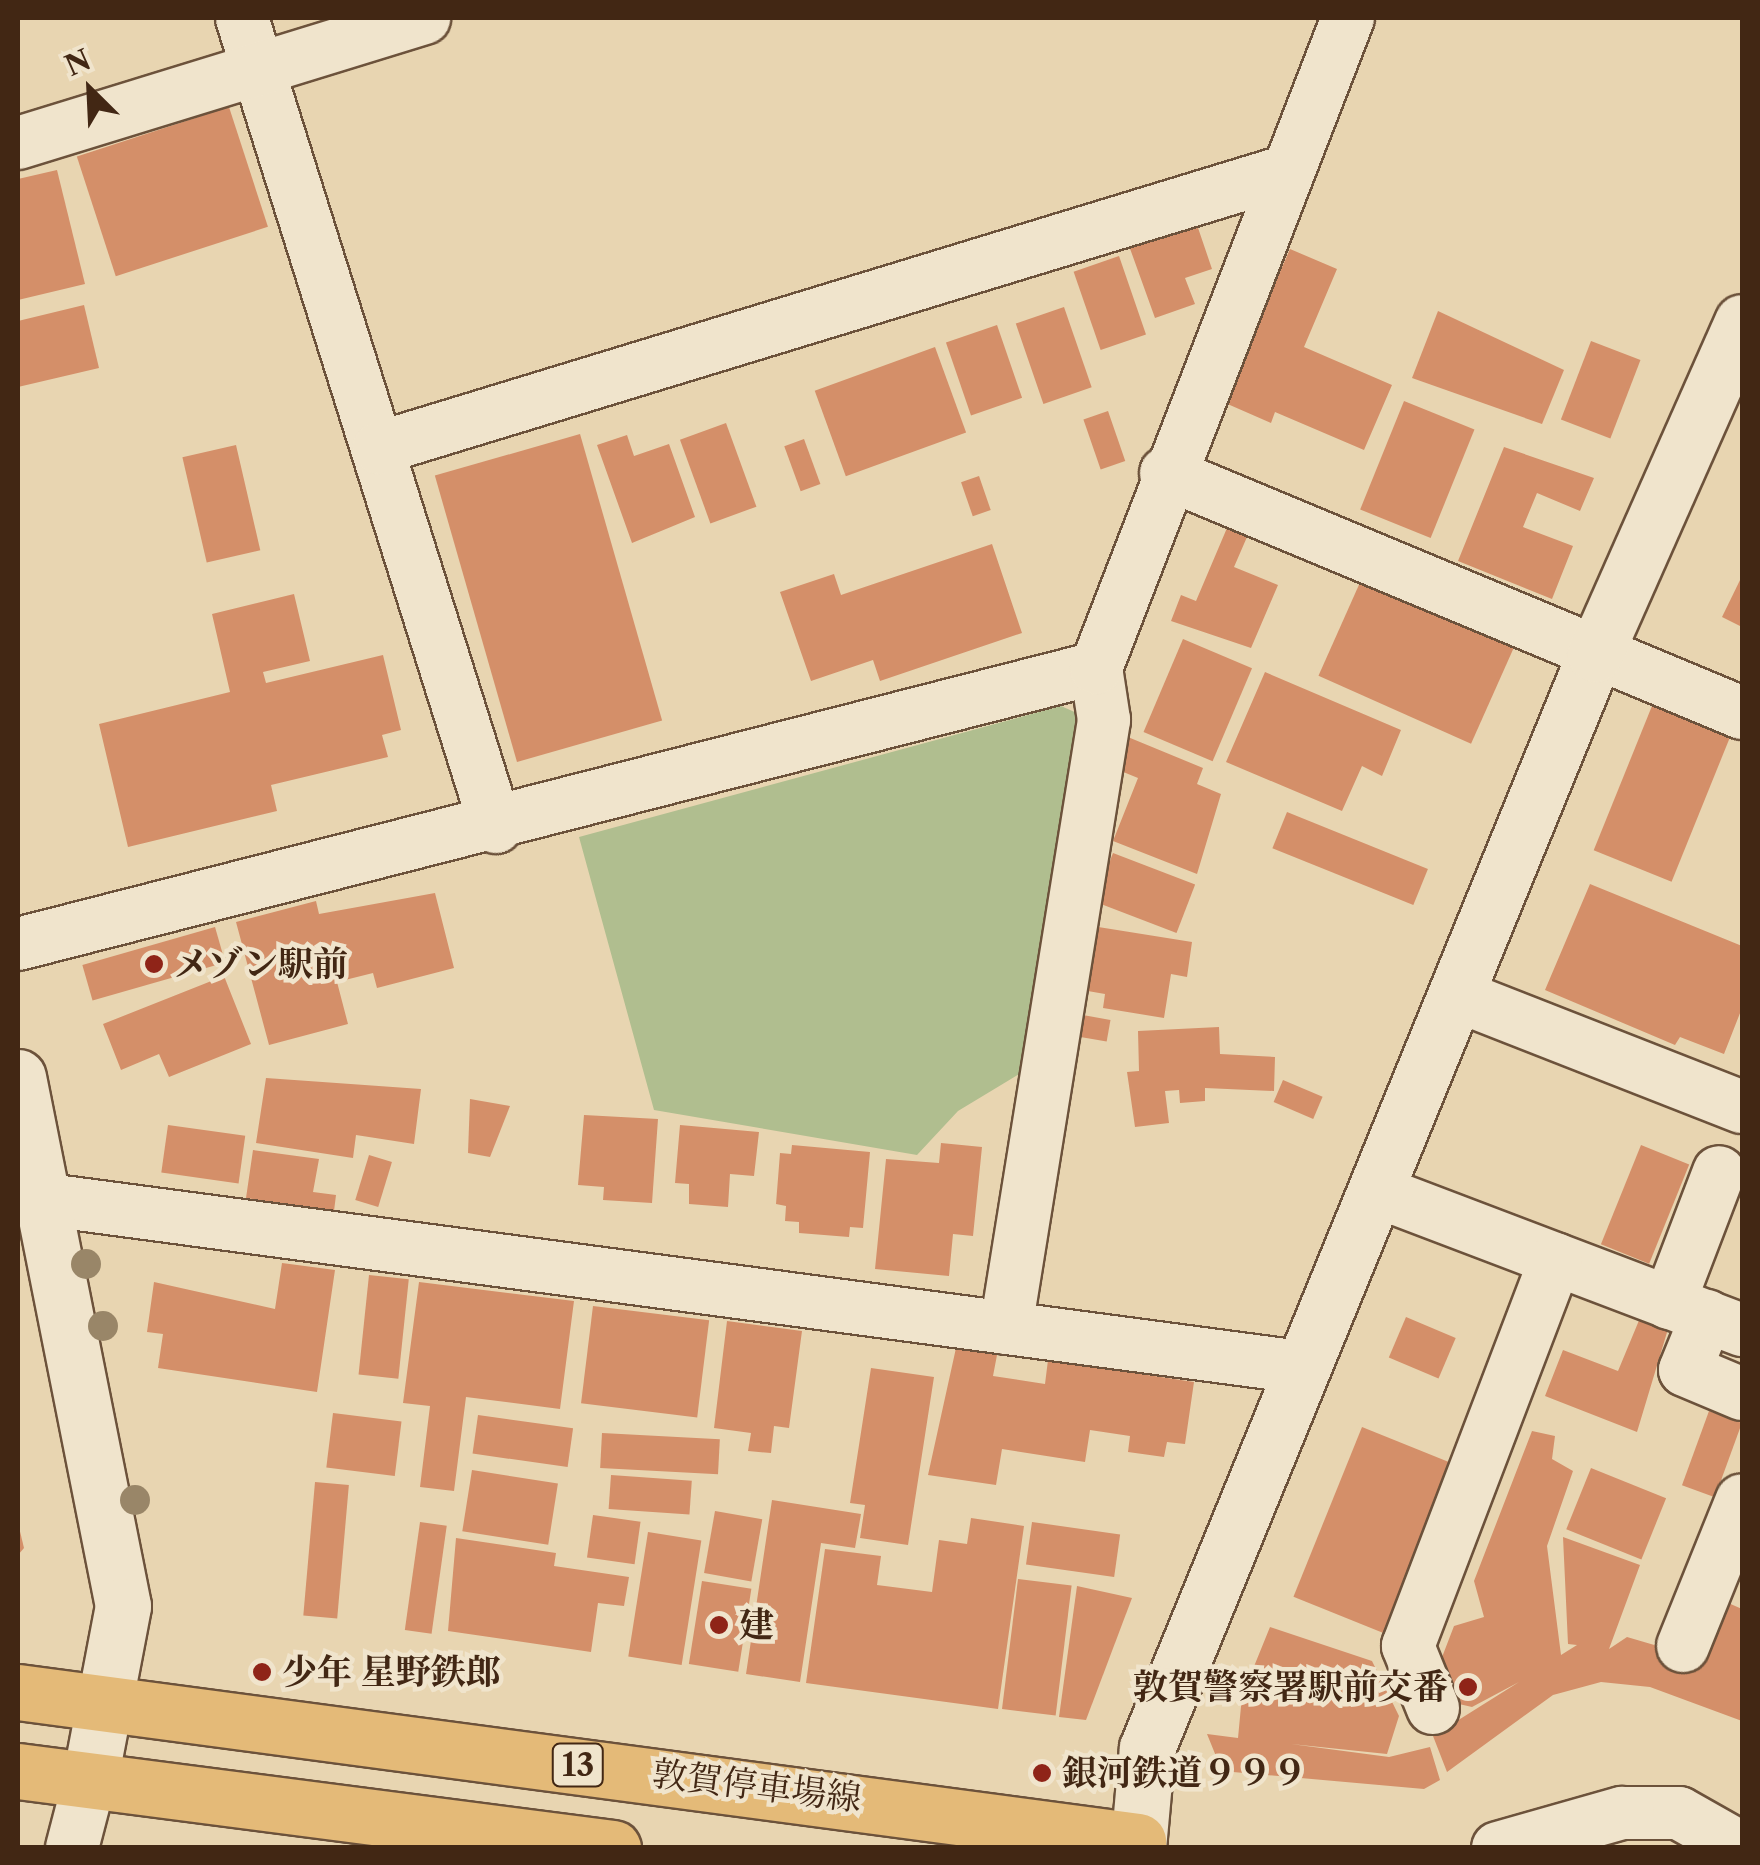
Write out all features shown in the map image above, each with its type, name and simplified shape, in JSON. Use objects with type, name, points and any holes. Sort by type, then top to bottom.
[{"type":"main road","name":"敦賀停車場線","points":[[18,1692],[104,1707],[1149,1845]]},
{"type":"main road","name":"13","points":[[18,1771],[612,1848]]},
{"type":"street","points":[[242,18],[496,828]]},
{"type":"street","points":[[18,143],[424,18]]},
{"type":"street","points":[[1006,1328],[1104,720],[1096,668],[1166,474],[1348,18]]},
{"type":"street","points":[[379,448],[1284,172]]},
{"type":"street","points":[[1149,1845],[1147,1748],[1299,1367],[1376,1190],[1595,654],[1742,322]]},
{"type":"street","points":[[1166,474],[1742,713]]},
{"type":"street","points":[[18,944],[496,828],[1096,668]]},
{"type":"street","points":[[1456,996],[1742,1107]]},
{"type":"street","points":[[18,1077],[30,1197],[123,1606],[90,1778],[72,1848]]},
{"type":"street","points":[[1719,1172],[1706,1316],[1685,1370],[1742,1394]]},
{"type":"street","points":[[1376,1190],[1706,1316]]},
{"type":"street","points":[[30,1197],[1299,1367]]},
{"type":"street","points":[[1433,1708],[1408,1646],[1556,1259]]},
{"type":"street","points":[[1683,1646],[1742,1502]]},
{"type":"street","points":[[1498,1848],[1622,1813],[1680,1812],[1741,1848]]},
{"type":"green space","points":[[1061,706],[1079,714],[1021,1073],[958,1111],[917,1155],[654,1110],[579,837]]},
{"type":"building","points":[[229,107],[268,227],[116,276],[77,156]]},
{"type":"building","points":[[57,170],[85,284],[18,300],[18,179]]},
{"type":"building","points":[[1195,219],[1212,269],[1185,278],[1195,304],[1155,318],[1128,243]]},
{"type":"building","points":[[1290,249],[1337,269],[1304,347],[1392,385],[1364,450],[1275,412],[1271,423],[1223,402]]},
{"type":"building","points":[[1119,256],[1146,334],[1101,350],[1074,272]]},
{"type":"building","points":[[84,305],[99,368],[18,387],[18,321]]},
{"type":"building","points":[[1064,307],[1092,387],[1043,404],[1016,324]]},
{"type":"building","points":[[1438,311],[1564,370],[1542,424],[1412,378]]},
{"type":"building","points":[[997,325],[1022,398],[971,415],[946,343]]},
{"type":"building","points":[[1591,341],[1640,360],[1610,438],[1561,419]]},
{"type":"building","points":[[935,347],[966,433],[846,476],[815,391]]},
{"type":"building","points":[[1404,401],[1474,429],[1431,538],[1360,509]]},
{"type":"building","points":[[1108,411],[1125,461],[1101,470],[1083,419]]},
{"type":"building","points":[[726,423],[756,507],[710,523],[680,440]]},
{"type":"building","points":[[580,434],[662,720],[517,762],[435,476]]},
{"type":"building","points":[[627,435],[634,456],[669,444],[695,517],[632,543],[597,445]]},
{"type":"building","points":[[804,439],[820,484],[801,491],[784,446]]},
{"type":"building","points":[[236,445],[260,550],[207,563],[182,457]]},
{"type":"building","points":[[1504,447],[1594,478],[1580,511],[1537,493],[1523,527],[1573,546],[1552,599],[1458,561]]},
{"type":"building","points":[[979,476],[991,510],[973,516],[961,482]]},
{"type":"building","points":[[1227,528],[1247,537],[1234,567],[1278,585],[1251,648],[1171,621],[1181,595],[1196,601]]},
{"type":"building","points":[[992,544],[1022,633],[880,681],[873,660],[811,681],[780,592],[834,574],[841,595]]},
{"type":"building","points":[[1742,576],[1742,627],[1722,617]]},
{"type":"building","points":[[1362,578],[1515,646],[1471,744],[1318,676]]},
{"type":"building","points":[[294,594],[310,661],[263,672],[266,683],[383,655],[401,730],[382,735],[388,757],[271,785],[277,811],[128,847],[99,724],[230,692],[212,614]]},
{"type":"building","points":[[1183,639],[1252,668],[1213,761],[1144,732]]},
{"type":"building","points":[[1265,672],[1401,730],[1382,776],[1362,766],[1342,811],[1226,762]]},
{"type":"building","points":[[1654,701],[1732,732],[1672,882],[1594,850]]},
{"type":"building","points":[[1123,735],[1203,768],[1197,784],[1221,794],[1197,874],[1113,841],[1138,778],[1111,767]]},
{"type":"building","points":[[1287,812],[1428,869],[1413,905],[1272,848]]},
{"type":"building","points":[[1113,853],[1195,885],[1177,933],[1094,902]]},
{"type":"building","points":[[1590,884],[1742,946],[1742,1008],[1724,1054],[1680,1037],[1675,1045],[1545,990]]},
{"type":"building","points":[[435,893],[454,968],[377,988],[373,973],[337,982],[348,1024],[269,1045],[236,922],[316,901],[319,914]]},
{"type":"building","points":[[1092,926],[1192,942],[1187,977],[1171,974],[1164,1018],[1103,1008],[1105,994],[1082,990]]},
{"type":"building","name":"メゾン駅前","points":[[215,927],[225,963],[93,1001],[82,965]]},
{"type":"building","points":[[224,976],[251,1044],[169,1077],[159,1054],[121,1070],[103,1024]]},
{"type":"building","points":[[1077,1014],[1110,1020],[1107,1042],[1073,1036]]},
{"type":"building","points":[[1219,1027],[1220,1054],[1275,1057],[1274,1091],[1205,1088],[1205,1101],[1180,1103],[1179,1090],[1165,1091],[1169,1123],[1135,1127],[1127,1072],[1139,1071],[1138,1031]]},
{"type":"building","points":[[266,1078],[421,1089],[414,1144],[356,1135],[353,1158],[256,1143]]},
{"type":"building","points":[[1283,1080],[1323,1097],[1313,1119],[1274,1102]]},
{"type":"building","points":[[470,1099],[510,1106],[490,1157],[468,1153]]},
{"type":"building","points":[[584,1115],[658,1119],[652,1203],[603,1200],[604,1187],[578,1185]]},
{"type":"building","points":[[168,1125],[245,1136],[239,1183],[161,1173]]},
{"type":"building","points":[[680,1125],[759,1132],[754,1176],[730,1174],[728,1207],[689,1204],[689,1184],[675,1183]]},
{"type":"building","points":[[941,1143],[982,1147],[973,1236],[953,1234],[949,1276],[875,1269],[886,1159],[939,1163]]},
{"type":"building","points":[[792,1145],[870,1152],[863,1228],[850,1227],[849,1237],[799,1233],[799,1222],[785,1221],[786,1206],[776,1204],[780,1153],[791,1154]]},
{"type":"building","points":[[1641,1145],[1689,1164],[1649,1264],[1601,1244]]},
{"type":"building","points":[[253,1150],[319,1159],[313,1192],[336,1195],[334,1211],[246,1198]]},
{"type":"building","points":[[369,1155],[392,1162],[378,1207],[355,1200]]},
{"type":"building","points":[[282,1263],[335,1270],[317,1392],[158,1368],[163,1334],[147,1332],[154,1282],[275,1309]]},
{"type":"building","points":[[369,1275],[409,1279],[398,1379],[359,1374]]},
{"type":"building","points":[[419,1282],[574,1301],[560,1409],[466,1397],[454,1491],[420,1487],[430,1406],[403,1403]]},
{"type":"building","points":[[593,1306],[709,1320],[697,1418],[581,1403]]},
{"type":"building","points":[[1406,1317],[1456,1338],[1439,1379],[1389,1358]]},
{"type":"building","points":[[1640,1318],[1668,1329],[1637,1432],[1545,1396],[1563,1350],[1618,1371]]},
{"type":"building","points":[[727,1321],[802,1331],[789,1428],[774,1426],[771,1453],[748,1451],[751,1433],[714,1428]]},
{"type":"building","points":[[956,1348],[997,1355],[993,1376],[1045,1384],[1048,1360],[1194,1382],[1185,1444],[1167,1442],[1164,1457],[1128,1452],[1130,1436],[1090,1430],[1085,1462],[1002,1449],[996,1485],[928,1475]]},
{"type":"building","points":[[871,1368],[934,1377],[908,1545],[860,1538],[865,1505],[850,1503]]},
{"type":"building","points":[[1709,1411],[1742,1423],[1715,1497],[1682,1485]]},
{"type":"building","points":[[333,1413],[401,1421],[395,1476],[326,1468]]},
{"type":"building","points":[[478,1415],[573,1428],[568,1467],[473,1454]]},
{"type":"building","points":[[1362,1427],[1459,1466],[1391,1636],[1293,1597]]},
{"type":"building","points":[[1532,1431],[1555,1436],[1552,1459],[1573,1471],[1547,1546],[1561,1655],[1577,1645],[1568,1644],[1563,1537],[1640,1565],[1609,1649],[1627,1637],[1702,1659],[1726,1602],[1742,1609],[1742,1721],[1650,1687],[1601,1682],[1553,1695],[1447,1772],[1433,1736],[1519,1682],[1472,1707],[1459,1704],[1439,1665],[1454,1626],[1484,1617],[1474,1581]]},
{"type":"building","points":[[602,1433],[720,1439],[718,1474],[600,1468]]},
{"type":"building","points":[[1591,1468],[1666,1498],[1641,1560],[1566,1529]]},
{"type":"building","points":[[472,1470],[558,1484],[548,1545],[462,1531]]},
{"type":"building","points":[[611,1475],[692,1481],[689,1515],[609,1509]]},
{"type":"building","points":[[315,1482],[349,1485],[337,1618],[303,1615]]},
{"type":"building","points":[[772,1500],[861,1514],[855,1548],[821,1543],[800,1682],[746,1674]]},
{"type":"building","points":[[715,1511],[762,1519],[751,1581],[704,1573]]},
{"type":"building","points":[[593,1515],[641,1522],[635,1564],[587,1558]]},
{"type":"building","points":[[971,1518],[1024,1526],[998,1709],[806,1683],[825,1549],[881,1556],[877,1585],[932,1592],[939,1540],[967,1544]]},
{"type":"building","points":[[420,1522],[447,1526],[432,1634],[405,1630]]},
{"type":"building","points":[[1032,1522],[1120,1534],[1114,1577],[1026,1565]]},
{"type":"building","points":[[18,1523],[24,1548],[18,1555]]},
{"type":"building","points":[[648,1532],[701,1540],[682,1665],[628,1656]]},
{"type":"building","points":[[456,1538],[556,1553],[554,1566],[629,1577],[624,1606],[598,1603],[591,1652],[448,1631]]},
{"type":"building","points":[[1018,1579],[1072,1586],[1056,1716],[1002,1709]]},
{"type":"building","points":[[702,1581],[751,1589],[738,1672],[689,1664]]},
{"type":"building","points":[[1077,1586],[1132,1598],[1086,1720],[1059,1717]]},
{"type":"building","points":[[1270,1627],[1372,1661],[1399,1716],[1387,1754],[1291,1744],[1389,1757],[1430,1747],[1440,1780],[1424,1789],[1222,1771],[1207,1734],[1238,1738],[1242,1696]]},
{"type":"place","name":"メゾン駅前","points":[[154,964]]},
{"type":"place","name":"建","points":[[719,1625]]},
{"type":"place","name":"少年 星野鉄郎","points":[[262,1672]]},
{"type":"place","name":"敦賀警察署駅前交番","points":[[1468,1687]]},
{"type":"place","name":"銀河鉄道９９９","points":[[1042,1773]]}]
